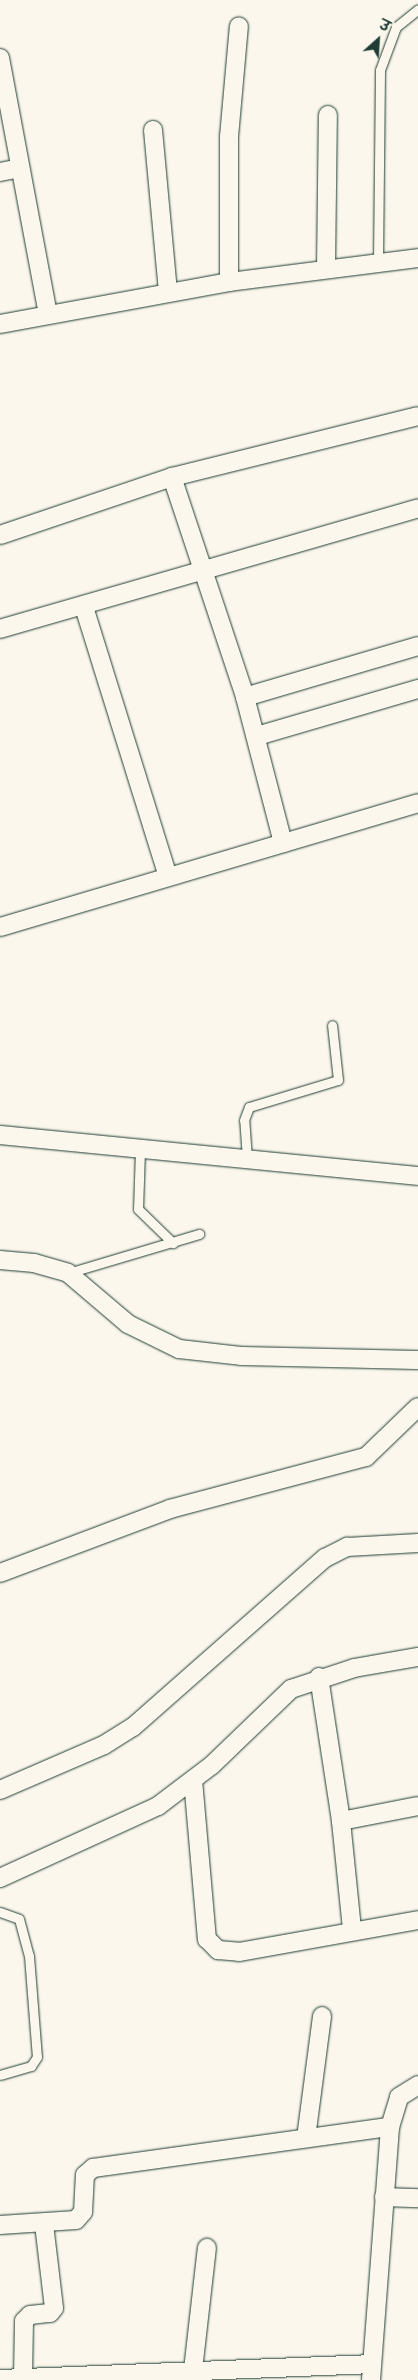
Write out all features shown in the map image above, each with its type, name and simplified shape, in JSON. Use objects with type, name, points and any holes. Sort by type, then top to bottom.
[{"type":"street","points":[[229,282],[229,137],[239,26]]},
{"type":"street","points":[[0,58],[48,314]]},
{"type":"street","points":[[326,269],[328,115]]},
{"type":"street","points":[[153,130],[168,292]]},
{"type":"street","points":[[0,172],[20,168]]},
{"type":"street","points":[[0,324],[229,282],[418,258]]},
{"type":"street","points":[[0,535],[172,476],[418,416]]},
{"type":"street","points":[[172,476],[246,697],[283,842]]},
{"type":"street","points":[[0,629],[84,607],[418,508]]},
{"type":"street","points":[[84,607],[168,876]]},
{"type":"street","points":[[246,697],[418,646]]},
{"type":"street","points":[[257,736],[418,689]]},
{"type":"street","points":[[0,927],[418,803]]},
{"type":"street","points":[[0,1135],[418,1176]]},
{"type":"street","points":[[0,1260],[34,1263],[68,1273],[128,1324],[179,1349],[241,1356],[418,1360]]},
{"type":"street","points":[[0,1573],[170,1509],[366,1457],[418,1407]]},
{"type":"street","points":[[0,1790],[104,1745],[133,1727],[325,1558],[347,1547],[418,1543]]},
{"type":"street","points":[[0,1878],[158,1806],[194,1780],[291,1689],[319,1677],[418,1658]]},
{"type":"street","points":[[319,1677],[341,1821],[352,1930]]},
{"type":"street","points":[[194,1780],[211,1945],[239,1952],[352,1930],[418,1920]]},
{"type":"street","points":[[341,1821],[418,1806]]},
{"type":"street","points":[[306,2138],[322,2016]]},
{"type":"street","points":[[0,2379],[116,2376],[193,2370],[240,2375],[371,2372],[390,2127],[399,2097],[418,2085]]},
{"type":"street","points":[[0,2225],[44,2224],[80,2217],[85,2175],[92,2168],[390,2127]]},
{"type":"street","points":[[384,2197],[418,2198]]},
{"type":"street","points":[[23,2378],[24,2321],[30,2315],[50,2313],[54,2308],[44,2224]]},
{"type":"street","points":[[193,2370],[207,2248]]},
{"type":"lane","points":[[378,262],[380,70],[396,27],[418,9]]},
{"type":"lane","points":[[247,1159],[244,1120],[249,1107],[338,1080],[332,1025]]},
{"type":"lane","points":[[140,1150],[138,1209],[173,1243]]},
{"type":"lane","points":[[68,1273],[199,1234]]},
{"type":"lane","points":[[0,1912],[19,1919],[27,1946],[37,2057],[31,2066],[0,2075]]}]
